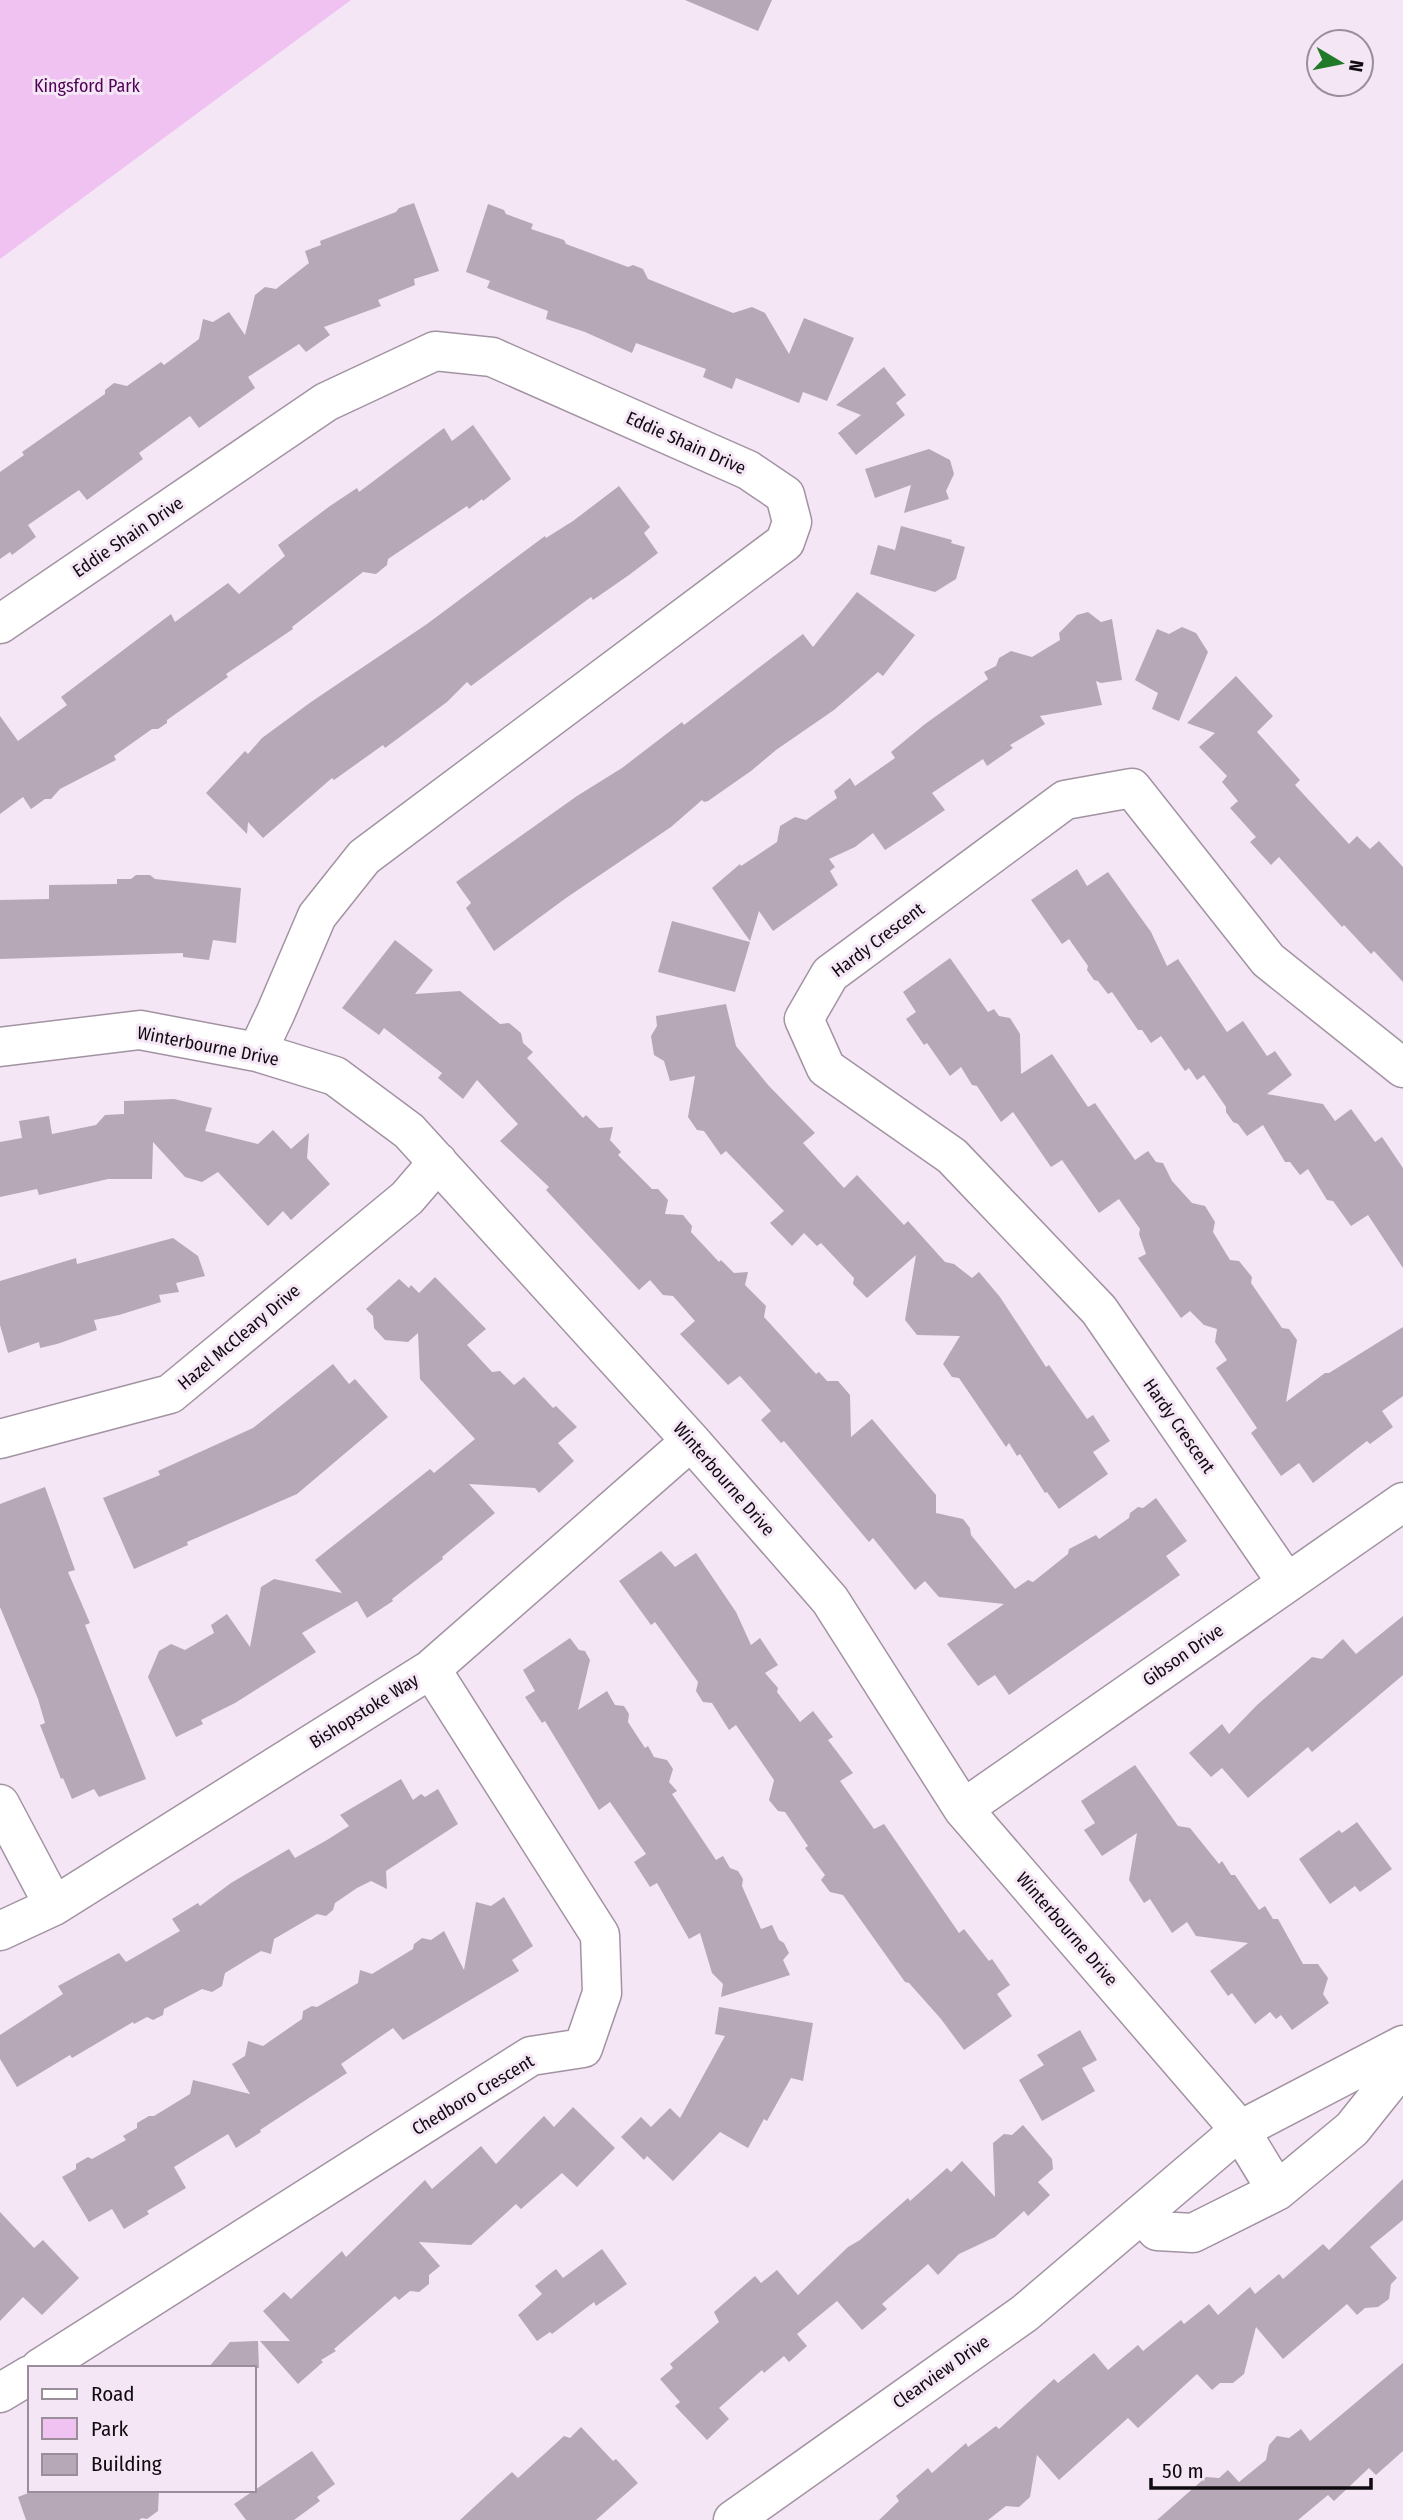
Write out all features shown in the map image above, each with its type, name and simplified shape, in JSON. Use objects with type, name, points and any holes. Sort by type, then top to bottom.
[{"type":"street","name":"Eddie Shain Drive","points":[[0,624],[326,402],[435,351],[492,357],[748,470],[785,495],[792,522],[785,542],[364,858],[317,916],[257,1052]]},
{"type":"street","name":"Hardy Crescent","points":[[1287,1583],[1099,1310],[951,1156],[825,1068],[804,1018],[830,974],[1065,800],[1132,788],[1268,960],[1403,1068]]},
{"type":"street","name":"Winterbourne Drive","points":[[0,1047],[140,1030],[257,1052],[335,1076],[410,1131],[691,1441],[830,1600],[963,1809],[1240,2130],[1277,2191]]},
{"type":"street","name":"Hazel McCleary Drive","points":[[0,1439],[170,1394],[407,1198],[438,1162]]},
{"type":"street","name":"Bishopstoke Way","points":[[0,1931],[54,1906],[431,1669],[691,1441]]},
{"type":"street","name":"Gibson Drive","points":[[963,1809],[1403,1502]]},
{"type":"street","name":"Chedboro Crescent","points":[[43,2366],[531,2056],[583,2048],[602,1993],[600,1935],[431,1669]]},
{"type":"street","points":[[0,1804],[54,1906]]},
{"type":"street","name":"Clearview Drive","points":[[733,2520],[1025,2313],[1240,2130],[1403,2045]]},
{"type":"street","points":[[1142,2214],[1157,2231],[1193,2233],[1277,2191],[1352,2129],[1403,2065]]},
{"type":"street","points":[[0,2393],[28,2376]]},
{"type":"green space","name":"Kingsford Park","points":[[0,0],[351,0],[0,259]]},
{"type":"building","points":[[685,0],[772,0],[758,31]]},
{"type":"building","points":[[414,203],[439,271],[414,279],[415,285],[378,300],[381,306],[324,327],[330,335],[306,352],[299,344],[248,377],[255,388],[199,428],[190,416],[139,453],[143,459],[87,500],[79,490],[28,525],[36,537],[12,555],[10,552],[0,559],[0,472],[24,455],[22,452],[105,394],[105,390],[114,383],[127,386],[161,362],[164,365],[199,339],[203,319],[213,322],[229,312],[245,335],[255,295],[265,287],[276,289],[309,263],[305,251],[321,245],[320,241]]},
{"type":"building","points":[[488,204],[533,224],[531,229],[628,267],[633,265],[643,269],[648,279],[733,313],[752,307],[765,313],[789,354],[804,318],[854,338],[827,401],[803,392],[799,403],[736,378],[732,389],[703,377],[706,369],[636,343],[632,353],[585,332],[546,319],[548,311],[487,288],[490,281],[466,272]]},
{"type":"building","points":[[884,367],[906,395],[896,403],[905,415],[856,455],[838,433],[861,415],[836,405]]},
{"type":"building","points":[[473,425],[511,479],[483,501],[482,499],[469,509],[467,506],[388,559],[387,565],[376,574],[363,572],[292,627],[293,629],[226,674],[228,677],[167,720],[167,723],[158,729],[152,729],[114,756],[116,760],[60,789],[51,799],[45,799],[31,809],[23,797],[0,814],[0,716],[18,741],[67,705],[61,697],[171,614],[175,622],[228,583],[239,594],[285,556],[278,545],[330,506],[357,488],[359,492],[444,428],[452,441]]},
{"type":"building","points":[[929,449],[950,460],[954,474],[946,491],[949,499],[904,513],[911,485],[875,498],[865,469]]},
{"type":"building","points":[[619,486],[650,527],[644,533],[658,553],[629,575],[593,600],[591,597],[471,686],[467,682],[447,702],[385,748],[383,745],[334,780],[332,778],[263,838],[248,822],[247,834],[206,793],[245,751],[248,754],[262,738]]},
{"type":"building","points":[[901,526],[952,540],[951,543],[965,547],[956,579],[935,592],[870,574],[878,545],[895,550]]},
{"type":"building","points":[[857,592],[915,635],[883,676],[878,672],[834,710],[776,750],[751,771],[708,801],[702,800],[671,827],[494,951],[466,908],[471,903],[456,882],[577,796],[622,768],[682,722],[684,725],[803,634],[813,647]]},
{"type":"building","points":[[1088,612],[1101,622],[1112,619],[1122,680],[1101,683],[1096,681],[1102,705],[1040,716],[1045,724],[1010,745],[1013,748],[987,766],[983,759],[932,793],[945,810],[885,850],[873,833],[855,847],[829,859],[835,867],[830,871],[838,885],[773,931],[759,911],[750,941],[712,888],[740,864],[741,866],[777,842],[780,826],[795,817],[806,820],[837,798],[834,791],[850,778],[855,786],[895,758],[891,752],[988,679],[984,672],[996,666],[999,658],[1011,651],[1032,657],[1060,640],[1059,633],[1077,615]]},
{"type":"building","points":[[1182,627],[1196,633],[1208,652],[1179,721],[1152,709],[1158,693],[1135,680],[1157,629],[1169,634]]},
{"type":"building","points":[[1236,676],[1273,716],[1257,732],[1300,780],[1295,785],[1349,844],[1357,836],[1370,849],[1379,841],[1403,867],[1403,982],[1374,951],[1371,954],[1344,925],[1342,927],[1279,857],[1271,865],[1250,842],[1256,837],[1230,808],[1238,801],[1222,782],[1227,776],[1199,747],[1215,733],[1187,723]]},
{"type":"building","points":[[1077,869],[1087,886],[1108,872],[1151,932],[1167,966],[1178,959],[1227,1032],[1243,1021],[1267,1056],[1275,1051],[1292,1075],[1267,1094],[1323,1104],[1335,1121],[1351,1109],[1375,1142],[1382,1137],[1403,1168],[1403,1268],[1368,1215],[1351,1226],[1333,1201],[1327,1200],[1308,1169],[1300,1175],[1290,1162],[1285,1162],[1263,1125],[1247,1136],[1238,1124],[1233,1122],[1204,1075],[1197,1080],[1189,1068],[1185,1071],[1161,1036],[1151,1043],[1142,1030],[1138,1030],[1112,992],[1108,994],[1098,981],[1094,980],[1087,970],[1088,966],[1069,939],[1062,944],[1031,900]]},
{"type":"building","points":[[136,875],[241,888],[236,943],[213,940],[209,960],[183,957],[183,953],[0,959],[0,900],[49,899],[49,885],[117,884],[117,879],[131,879]]},
{"type":"building","points":[[672,921],[750,942],[735,992],[658,972]]},
{"type":"building","points":[[395,940],[433,970],[415,994],[460,991],[500,1024],[509,1023],[521,1033],[523,1043],[533,1052],[527,1058],[583,1118],[586,1115],[599,1128],[613,1127],[610,1140],[621,1152],[618,1155],[652,1189],[658,1189],[668,1200],[665,1214],[683,1215],[692,1226],[691,1232],[719,1262],[721,1260],[734,1273],[748,1272],[745,1285],[766,1306],[764,1317],[816,1374],[819,1372],[827,1381],[838,1381],[850,1395],[851,1437],[872,1419],[936,1495],[936,1513],[963,1519],[970,1528],[971,1535],[1015,1589],[1028,1580],[1033,1582],[1068,1554],[1069,1549],[1096,1535],[1099,1539],[1129,1518],[1130,1513],[1138,1507],[1143,1508],[1156,1498],[1187,1541],[1166,1556],[1180,1575],[1009,1695],[995,1675],[978,1686],[947,1644],[1004,1604],[939,1597],[925,1581],[915,1590],[873,1538],[869,1542],[784,1441],[781,1443],[761,1420],[771,1411],[740,1376],[728,1385],[680,1334],[695,1321],[673,1296],[663,1295],[650,1280],[639,1290],[546,1190],[549,1187],[500,1141],[518,1124],[477,1080],[463,1099],[438,1078],[442,1073],[384,1028],[379,1035],[342,1008]]},
{"type":"building","points":[[950,958],[988,1012],[994,1009],[999,1016],[1010,1018],[1020,1034],[1021,1074],[1052,1054],[1088,1107],[1095,1103],[1135,1160],[1148,1151],[1156,1162],[1163,1163],[1172,1181],[1192,1203],[1205,1206],[1215,1222],[1213,1232],[1230,1260],[1239,1261],[1252,1277],[1251,1283],[1282,1328],[1289,1329],[1297,1340],[1286,1402],[1325,1373],[1403,1327],[1403,1396],[1382,1411],[1393,1427],[1370,1444],[1367,1441],[1313,1483],[1299,1463],[1281,1476],[1251,1433],[1257,1428],[1216,1368],[1227,1360],[1215,1342],[1217,1329],[1204,1325],[1190,1311],[1181,1318],[1138,1258],[1146,1254],[1139,1234],[1140,1229],[1119,1199],[1099,1213],[1062,1160],[1051,1167],[1013,1112],[1001,1122],[961,1067],[950,1076],[906,1019],[916,1012],[903,992]]},
{"type":"building","points":[[726,1004],[736,1046],[769,1086],[815,1133],[803,1143],[844,1188],[857,1175],[904,1225],[908,1221],[945,1262],[954,1264],[972,1278],[979,1272],[1000,1297],[1046,1367],[1049,1365],[1087,1419],[1093,1415],[1110,1441],[1093,1452],[1108,1474],[1059,1509],[1047,1492],[1045,1493],[1020,1454],[1017,1456],[1009,1443],[1006,1447],[959,1378],[952,1377],[943,1364],[960,1336],[917,1335],[905,1320],[916,1255],[867,1298],[853,1284],[854,1278],[821,1243],[817,1246],[804,1233],[792,1246],[770,1223],[784,1211],[726,1151],[721,1155],[704,1131],[697,1130],[688,1117],[695,1076],[670,1081],[664,1061],[654,1055],[651,1036],[657,1026],[656,1016]]},
{"type":"building","points":[[174,1099],[212,1108],[205,1131],[258,1144],[273,1130],[291,1149],[309,1133],[307,1158],[330,1184],[291,1220],[283,1211],[268,1226],[218,1172],[202,1182],[185,1177],[153,1142],[152,1179],[108,1179],[39,1195],[37,1189],[0,1197],[0,1142],[22,1138],[19,1121],[49,1116],[52,1134],[96,1125],[105,1115],[124,1114],[124,1101]]},
{"type":"building","points":[[173,1238],[198,1256],[205,1276],[176,1283],[179,1292],[159,1295],[161,1302],[94,1320],[97,1330],[57,1344],[40,1348],[39,1342],[8,1353],[0,1325],[0,1281],[76,1258],[77,1264]]},
{"type":"building","points":[[435,1277],[486,1329],[467,1345],[492,1372],[500,1371],[514,1385],[524,1377],[553,1408],[556,1406],[577,1427],[558,1443],[574,1461],[539,1493],[535,1488],[469,1484],[495,1513],[442,1557],[443,1559],[392,1599],[393,1601],[367,1618],[357,1601],[302,1633],[316,1652],[235,1703],[201,1720],[203,1724],[176,1737],[148,1677],[159,1651],[171,1644],[185,1650],[214,1633],[211,1625],[227,1614],[250,1647],[261,1587],[274,1579],[342,1593],[315,1560],[430,1469],[434,1473],[475,1439],[420,1379],[418,1333],[408,1342],[385,1340],[374,1328],[373,1316],[366,1309],[399,1279],[419,1293]]},
{"type":"building","points":[[333,1364],[349,1384],[355,1379],[388,1417],[297,1494],[187,1542],[188,1545],[134,1569],[103,1498],[160,1475],[158,1471],[253,1428]]},
{"type":"building","points":[[45,1487],[75,1570],[68,1572],[90,1623],[85,1625],[146,1779],[99,1797],[94,1789],[72,1799],[63,1778],[61,1779],[40,1725],[45,1723],[38,1699],[0,1607],[0,1504]]},
{"type":"building","points":[[661,1551],[675,1567],[696,1553],[736,1612],[751,1645],[760,1638],[778,1665],[765,1673],[778,1688],[777,1692],[800,1722],[813,1711],[833,1737],[828,1740],[853,1773],[840,1781],[874,1829],[884,1824],[959,1933],[964,1929],[989,1961],[992,1959],[1010,1985],[997,1994],[1012,2016],[964,2050],[941,2019],[909,1983],[905,1982],[843,1895],[830,1892],[821,1880],[825,1875],[805,1848],[808,1846],[785,1812],[778,1811],[769,1800],[774,1780],[736,1725],[729,1730],[712,1703],[703,1702],[696,1691],[698,1682],[655,1622],[651,1625],[619,1581]]},
{"type":"building","points":[[1403,1616],[1403,1675],[1312,1752],[1308,1747],[1248,1798],[1222,1768],[1211,1777],[1189,1753],[1222,1724],[1229,1734],[1257,1705],[1312,1657],[1322,1659],[1343,1639],[1356,1654]]},
{"type":"building","points":[[570,1638],[579,1650],[585,1651],[590,1660],[578,1710],[607,1691],[615,1705],[624,1706],[629,1714],[628,1722],[645,1748],[648,1746],[654,1757],[667,1760],[673,1769],[669,1782],[677,1791],[672,1794],[716,1860],[723,1856],[730,1868],[738,1871],[743,1879],[742,1886],[761,1929],[772,1925],[779,1940],[784,1943],[789,1953],[783,1960],[790,1975],[721,1997],[723,1984],[712,1973],[700,1933],[689,1939],[657,1883],[650,1887],[634,1862],[646,1854],[610,1802],[599,1810],[545,1721],[542,1723],[525,1697],[535,1691],[523,1670]]},
{"type":"building","points":[[1135,1765],[1178,1826],[1190,1828],[1219,1864],[1222,1861],[1231,1875],[1235,1875],[1259,1910],[1265,1906],[1273,1919],[1278,1919],[1303,1964],[1318,1964],[1328,1978],[1323,1994],[1329,2003],[1292,2030],[1281,2015],[1276,2019],[1270,2012],[1255,2024],[1232,1993],[1228,1996],[1210,1971],[1248,1943],[1196,1936],[1187,1922],[1172,1933],[1150,1899],[1144,1903],[1129,1880],[1137,1833],[1102,1856],[1084,1830],[1095,1823],[1081,1801]]},
{"type":"building","points":[[401,1779],[413,1800],[421,1794],[425,1797],[438,1789],[458,1824],[386,1871],[387,1889],[371,1881],[357,1888],[335,1903],[333,1910],[326,1916],[317,1914],[274,1939],[271,1954],[261,1951],[225,1973],[222,1986],[212,1992],[202,1989],[164,2009],[163,2015],[153,2020],[147,2017],[134,2024],[133,2022],[17,2087],[0,2059],[0,2035],[63,1994],[58,1986],[119,1953],[126,1962],[180,1931],[172,1919],[198,1903],[200,1906],[231,1883],[289,1849],[295,1858],[327,1840],[349,1826],[340,1815]]},
{"type":"building","points":[[1357,1822],[1392,1869],[1360,1892],[1355,1886],[1330,1904],[1299,1859],[1339,1830],[1342,1833]]},
{"type":"building","points":[[504,1897],[533,1946],[512,1960],[519,1971],[403,2040],[393,2028],[341,2064],[347,2073],[236,2148],[228,2134],[174,2167],[186,2188],[147,2211],[149,2214],[124,2229],[112,2209],[89,2222],[62,2177],[76,2169],[76,2164],[88,2157],[92,2159],[126,2140],[123,2136],[137,2128],[137,2123],[190,2094],[193,2080],[250,2094],[232,2064],[245,2056],[248,2041],[263,2046],[302,2019],[303,2011],[312,2006],[317,2007],[358,1983],[360,1970],[372,1974],[413,1949],[414,1944],[422,1938],[431,1940],[444,1931],[464,1970],[476,1902],[491,1906]]},
{"type":"building","points":[[719,2007],[813,2023],[803,2081],[791,2078],[748,2148],[720,2132],[673,2181],[647,2156],[644,2160],[621,2137],[641,2117],[651,2127],[670,2108],[680,2118],[725,2036],[715,2034]]},
{"type":"building","points":[[1080,2030],[1097,2060],[1082,2068],[1095,2091],[1042,2121],[1019,2080],[1044,2065],[1037,2055]]},
{"type":"building","points":[[573,2107],[615,2148],[577,2187],[562,2173],[521,2209],[516,2204],[471,2245],[419,2242],[440,2266],[429,2275],[429,2284],[419,2292],[410,2291],[399,2300],[395,2296],[334,2349],[336,2351],[321,2360],[323,2362],[298,2384],[260,2341],[290,2341],[263,2311],[284,2292],[291,2299],[342,2251],[346,2257],[425,2180],[432,2189],[481,2146],[496,2164],[544,2116],[554,2127]]},
{"type":"building","points":[[1023,2125],[1052,2159],[1053,2169],[1038,2182],[1050,2195],[1028,2216],[1024,2211],[995,2237],[959,2254],[938,2275],[928,2264],[882,2304],[887,2309],[862,2330],[837,2301],[797,2334],[807,2346],[789,2362],[784,2356],[764,2373],[762,2370],[719,2408],[729,2419],[707,2440],[675,2406],[680,2402],[660,2379],[673,2368],[670,2364],[719,2322],[714,2312],[755,2276],[761,2283],[777,2270],[798,2295],[848,2247],[860,2240],[908,2198],[910,2201],[947,2168],[951,2172],[962,2161],[995,2197],[993,2143],[1004,2134],[1012,2135]]},
{"type":"building","points":[[1403,2179],[1403,2220],[1370,2247],[1397,2278],[1391,2284],[1389,2299],[1378,2307],[1365,2308],[1357,2315],[1347,2304],[1283,2359],[1256,2327],[1244,2374],[1233,2383],[1220,2383],[1212,2390],[1197,2374],[1138,2428],[1128,2418],[1059,2480],[1037,2455],[1030,2497],[1019,2507],[1006,2506],[988,2520],[879,2520],[899,2501],[896,2496],[928,2468],[932,2473],[966,2443],[968,2447],[996,2426],[999,2429],[1054,2379],[1058,2383],[1094,2353],[1108,2370],[1138,2345],[1143,2351],[1181,2320],[1184,2324],[1209,2304],[1218,2315],[1250,2287],[1255,2294],[1279,2274],[1283,2279],[1323,2244],[1329,2250]]},
{"type":"building","points":[[0,2212],[34,2248],[43,2240],[79,2278],[42,2315],[23,2297],[0,2321]]},
{"type":"building","points":[[602,2249],[627,2284],[596,2306],[594,2302],[552,2334],[550,2332],[537,2341],[518,2315],[542,2294],[535,2286],[556,2269],[563,2278]]},
{"type":"building","points":[[258,2341],[259,2368],[210,2366],[230,2342]]},
{"type":"building","points":[[1403,2363],[1403,2451],[1376,2475],[1369,2468],[1334,2501],[1328,2495],[1298,2520],[1157,2520],[1206,2477],[1219,2478],[1228,2470],[1239,2482],[1266,2460],[1269,2445],[1277,2436],[1289,2438],[1301,2429],[1310,2441]]},
{"type":"building","points":[[581,2427],[638,2483],[596,2520],[460,2520],[512,2472],[518,2478],[564,2436],[570,2438]]},
{"type":"building","points":[[312,2451],[335,2484],[317,2497],[320,2501],[294,2520],[246,2520],[234,2504],[256,2492],[256,2489]]},
{"type":"building","points":[[31,2492],[159,2492],[158,2511],[147,2519],[139,2520],[26,2520],[18,2497]]}]
